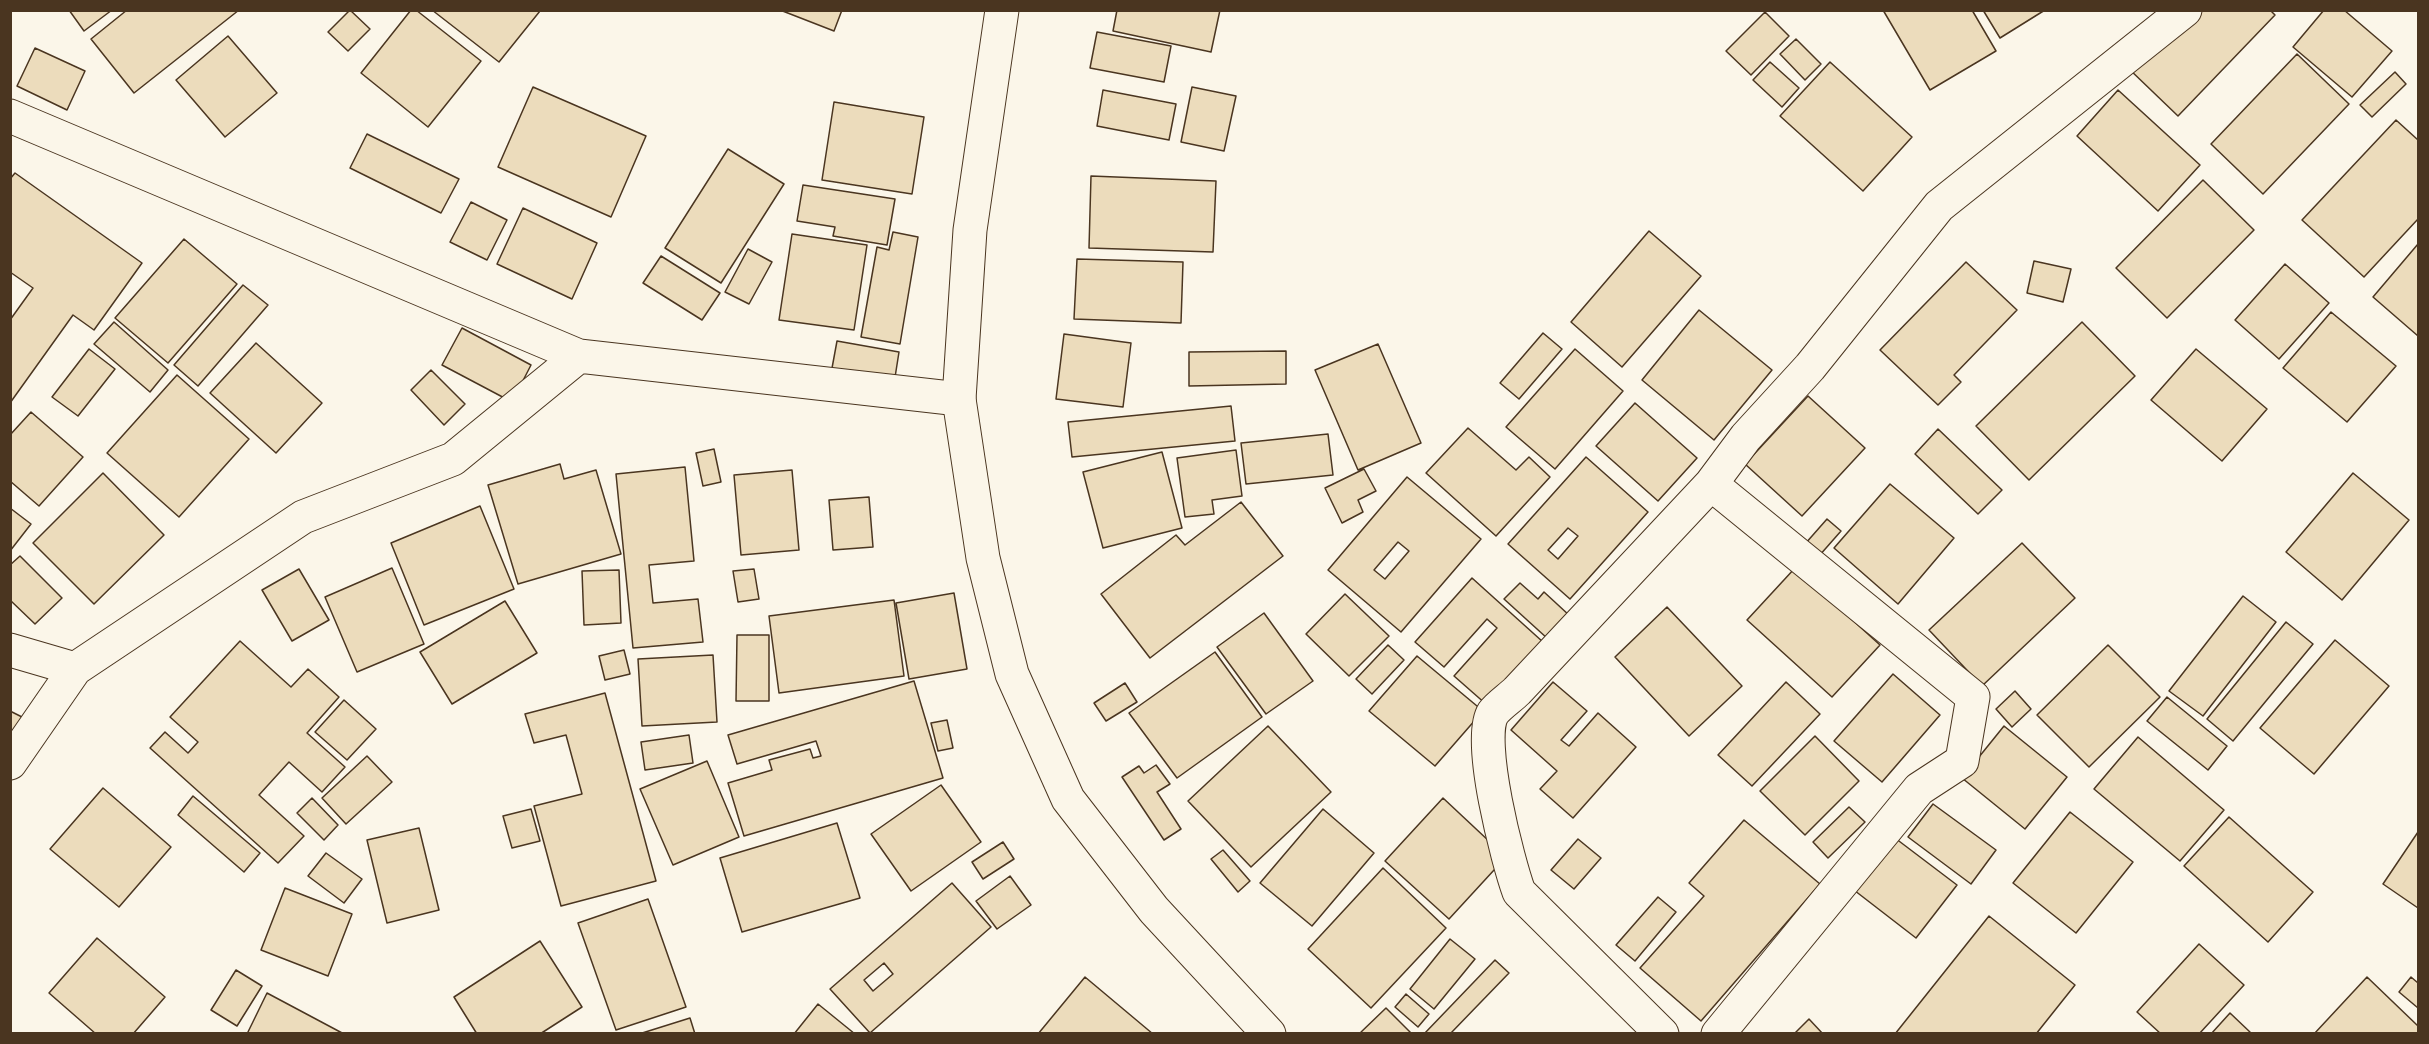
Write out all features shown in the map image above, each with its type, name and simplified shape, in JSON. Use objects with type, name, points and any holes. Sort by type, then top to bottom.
[{"type":"street","points":[[1002,10],[970,230],[959,399],[983,558],[1012,674],[1068,799],[1154,910],[1259,1030]]},
{"type":"street","points":[[1662,1034],[1519,892],[1508,863],[1487,749],[1492,713],[1517,691],[1711,484],[1746,437],[1810,367],[1939,206],[2186,10]]},
{"type":"street","points":[[10,116],[579,356],[959,399]]},
{"type":"street","points":[[10,763],[75,669],[303,517],[453,459],[579,356]]},
{"type":"street","points":[[1711,484],[1974,697],[1962,761],[1918,789],[1718,1034]]},
{"type":"street","points":[[10,650],[75,669]]},
{"type":"building","points":[[69,10],[112,10],[84,31]]},
{"type":"building","points":[[127,10],[239,10],[134,93],[91,39]]},
{"type":"building","points":[[350,10],[370,29],[348,51],[328,32]]},
{"type":"building","points":[[411,10],[416,10],[481,61],[428,127],[361,73]]},
{"type":"building","points":[[432,10],[539,10],[540,11],[499,62]]},
{"type":"building","points":[[780,10],[842,10],[834,31]]},
{"type":"building","points":[[1117,10],[1220,10],[1211,52],[1113,31]]},
{"type":"building","points":[[1883,10],[1972,10],[1996,51],[1930,90]]},
{"type":"building","points":[[1983,10],[2045,10],[2000,38]]},
{"type":"building","points":[[2181,10],[2270,10],[2275,15],[2178,116],[2127,67]]},
{"type":"building","points":[[2324,10],[2344,10],[2392,51],[2352,97],[2293,47]]},
{"type":"building","points":[[1765,12],[1789,36],[1751,75],[1726,51]]},
{"type":"building","points":[[1097,32],[1171,46],[1164,82],[1090,68]]},
{"type":"building","points":[[228,36],[277,93],[225,137],[176,80]]},
{"type":"building","points":[[1796,39],[1821,64],[1805,80],[1780,54]]},
{"type":"building","points":[[35,48],[85,71],[67,110],[17,86]]},
{"type":"building","points":[[2297,54],[2349,104],[2263,194],[2211,144]]},
{"type":"building","points":[[1770,62],[1799,88],[1782,107],[1753,80]]},
{"type":"building","points":[[1830,62],[1912,137],[1863,191],[1780,116]]},
{"type":"building","points":[[2395,72],[2406,84],[2372,117],[2360,105]]},
{"type":"building","points":[[533,87],[646,136],[611,217],[498,167]]},
{"type":"building","points":[[1192,87],[1236,96],[1224,151],[1181,142]]},
{"type":"building","points":[[1103,90],[1176,104],[1169,140],[1097,126]]},
{"type":"building","points":[[2118,90],[2200,165],[2158,211],[2077,136]]},
{"type":"building","points":[[834,102],[924,117],[912,194],[822,180]]},
{"type":"building","points":[[2396,120],[2418,140],[2418,219],[2364,277],[2302,220]]},
{"type":"building","points":[[367,134],[459,179],[441,213],[350,168]]},
{"type":"building","points":[[728,149],[784,184],[721,283],[665,248]]},
{"type":"building","points":[[15,173],[142,263],[94,330],[73,315],[10,403],[10,320],[33,288],[10,272],[10,179]]},
{"type":"building","points":[[1091,176],[1216,181],[1213,252],[1089,248]]},
{"type":"building","points":[[2203,180],[2254,230],[2167,318],[2116,268]]},
{"type":"building","points":[[803,185],[895,199],[887,245],[833,236],[835,227],[797,221]]},
{"type":"building","points":[[471,202],[507,220],[487,260],[450,242]]},
{"type":"building","points":[[523,208],[597,243],[572,299],[497,264]]},
{"type":"building","points":[[1649,231],[1701,276],[1622,367],[1571,322]]},
{"type":"building","points":[[893,232],[918,237],[900,344],[861,337],[877,247],[889,250]]},
{"type":"building","points":[[792,234],[867,245],[854,330],[779,320]]},
{"type":"building","points":[[184,239],[237,284],[168,363],[115,318]]},
{"type":"building","points":[[2418,244],[2418,336],[2373,297]]},
{"type":"building","points":[[748,249],[772,262],[749,304],[725,292]]},
{"type":"building","points":[[661,256],[720,293],[702,320],[643,283]]},
{"type":"building","points":[[1077,259],[1183,262],[1181,323],[1074,319]]},
{"type":"building","points":[[2034,261],[2071,269],[2063,302],[2027,293]]},
{"type":"building","points":[[1966,262],[2017,310],[1954,375],[1961,382],[1938,405],[1880,350]]},
{"type":"building","points":[[2285,264],[2329,303],[2279,359],[2235,320]]},
{"type":"building","points":[[243,285],[268,305],[198,386],[174,365]]},
{"type":"building","points":[[1699,310],[1772,370],[1714,440],[1642,380]]},
{"type":"building","points":[[2331,312],[2396,366],[2347,422],[2283,368]]},
{"type":"building","points":[[114,322],[168,370],[150,392],[94,344]]},
{"type":"building","points":[[2082,322],[2135,376],[2029,480],[1976,426]]},
{"type":"building","points":[[462,328],[531,365],[512,402],[442,365]]},
{"type":"building","points":[[1543,333],[1562,349],[1519,399],[1500,383]]},
{"type":"building","points":[[1064,334],[1131,343],[1123,407],[1056,399]]},
{"type":"building","points":[[837,341],[899,352],[893,390],[830,379]]},
{"type":"building","points":[[256,343],[322,403],[276,453],[210,393]]},
{"type":"building","points":[[1378,344],[1421,443],[1358,470],[1315,370]]},
{"type":"building","points":[[89,349],[115,369],[78,416],[52,397]]},
{"type":"building","points":[[1575,349],[1623,391],[1555,469],[1506,427]]},
{"type":"building","points":[[2196,349],[2267,409],[2222,461],[2151,400]]},
{"type":"building","points":[[1286,351],[1286,384],[1189,386],[1189,352]]},
{"type":"building","points":[[431,370],[465,404],[444,425],[411,390]]},
{"type":"building","points":[[177,375],[249,439],[179,517],[107,453]]},
{"type":"building","points":[[1808,396],[1865,448],[1802,516],[1745,464]]},
{"type":"building","points":[[1635,403],[1697,458],[1658,501],[1596,446]]},
{"type":"building","points":[[1231,406],[1235,441],[1072,457],[1068,422]]},
{"type":"building","points":[[31,412],[83,457],[39,506],[10,481],[10,435]]},
{"type":"building","points":[[1468,428],[1516,470],[1529,457],[1550,477],[1496,536],[1426,473]]},
{"type":"building","points":[[1938,429],[2002,490],[1978,514],[1915,454]]},
{"type":"building","points":[[1328,434],[1333,475],[1246,484],[1241,443]]},
{"type":"building","points":[[714,449],[721,482],[703,486],[696,453]]},
{"type":"building","points":[[1236,450],[1242,496],[1212,500],[1214,514],[1185,517],[1177,458]]},
{"type":"building","points":[[1162,452],[1182,528],[1103,548],[1083,472]]},
{"type":"building","points":[[1586,457],[1648,512],[1570,599],[1508,544]],"holes":[[[1568,528],[1578,536],[1558,559],[1548,550]]]},
{"type":"building","points":[[560,464],[564,479],[596,470],[621,554],[518,584],[488,485]]},
{"type":"building","points":[[685,467],[694,561],[649,565],[653,603],[698,599],[703,642],[633,648],[616,474]]},
{"type":"building","points":[[1364,469],[1376,491],[1358,500],[1363,512],[1342,523],[1325,488]]},
{"type":"building","points":[[792,470],[799,550],[741,555],[734,475]]},
{"type":"building","points":[[103,473],[164,535],[94,604],[33,543]]},
{"type":"building","points":[[2353,473],[2409,520],[2342,600],[2286,552]]},
{"type":"building","points":[[1407,477],[1481,539],[1401,632],[1328,570]],"holes":[[[1398,542],[1409,551],[1385,579],[1374,570]]]},
{"type":"building","points":[[1890,484],[1954,538],[1898,604],[1834,548]]},
{"type":"building","points":[[869,497],[873,547],[833,550],[829,500]]},
{"type":"building","points":[[1241,502],[1283,556],[1150,658],[1101,594],[1176,535],[1185,545]]},
{"type":"building","points":[[480,506],[514,589],[424,625],[391,543]]},
{"type":"building","points":[[10,508],[31,524],[10,551]]},
{"type":"building","points":[[1827,519],[1841,531],[1819,556],[1805,544]]},
{"type":"building","points":[[2022,543],[2075,598],[1982,686],[1929,630]]},
{"type":"building","points":[[20,556],[62,598],[35,624],[10,600],[10,565]]},
{"type":"building","points":[[392,568],[424,644],[357,672],[325,597]]},
{"type":"building","points":[[1795,568],[1880,645],[1832,697],[1747,620]]},
{"type":"building","points":[[299,569],[329,620],[292,641],[262,590]]},
{"type":"building","points":[[754,569],[759,599],[738,602],[733,571]]},
{"type":"building","points":[[619,570],[621,623],[584,625],[582,571]]},
{"type":"building","points":[[1472,578],[1543,642],[1487,705],[1454,676],[1497,628],[1487,619],[1444,667],[1415,642]]},
{"type":"building","points":[[1520,583],[1538,599],[1544,592],[1570,616],[1548,639],[1504,599]]},
{"type":"building","points":[[954,593],[967,669],[909,679],[896,603]]},
{"type":"building","points":[[1345,594],[1389,636],[1349,676],[1306,634]]},
{"type":"building","points":[[2243,596],[2276,622],[2203,716],[2169,691]]},
{"type":"building","points":[[894,600],[904,676],[779,693],[769,616]]},
{"type":"building","points":[[505,601],[537,653],[452,704],[420,652]]},
{"type":"building","points":[[1667,607],[1742,686],[1689,736],[1615,657]]},
{"type":"building","points":[[1264,613],[1313,681],[1266,714],[1217,647]]},
{"type":"building","points":[[2286,622],[2313,644],[2233,741],[2207,719]]},
{"type":"building","points":[[737,635],[769,635],[769,701],[736,701]]},
{"type":"building","points":[[2335,640],[2389,686],[2314,774],[2260,728]]},
{"type":"building","points":[[240,641],[291,687],[308,669],[339,697],[307,733],[345,767],[322,792],[289,762],[259,795],[304,836],[278,863],[150,748],[165,732],[188,753],[198,742],[170,717]]},
{"type":"building","points":[[1388,645],[1404,660],[1372,694],[1356,679]]},
{"type":"building","points":[[2108,645],[2160,697],[2089,767],[2037,715]]},
{"type":"building","points":[[624,650],[630,674],[605,680],[599,656]]},
{"type":"building","points":[[1215,652],[1262,717],[1177,778],[1129,713]]},
{"type":"building","points":[[713,655],[717,722],[642,726],[638,659]]},
{"type":"building","points":[[1417,656],[1483,711],[1435,766],[1369,711]]},
{"type":"building","points":[[1893,674],[1940,715],[1882,782],[1834,741]]},
{"type":"building","points":[[914,681],[943,778],[744,836],[728,783],[772,770],[769,760],[810,749],[813,758],[821,756],[816,741],[737,764],[728,735]]},
{"type":"building","points":[[1553,682],[1587,711],[1561,740],[1569,746],[1598,713],[1636,747],[1573,818],[1540,789],[1557,771],[1511,730]]},
{"type":"building","points":[[1786,682],[1820,714],[1752,786],[1718,755]]},
{"type":"building","points":[[1125,683],[1137,702],[1106,721],[1094,703]]},
{"type":"building","points":[[2015,691],[2031,709],[2012,727],[1996,709]]},
{"type":"building","points":[[605,693],[656,881],[561,906],[534,806],[582,794],[566,735],[534,743],[525,714]]},
{"type":"building","points":[[2167,697],[2227,746],[2208,770],[2147,721]]},
{"type":"building","points":[[344,700],[376,729],[347,760],[315,732]]},
{"type":"building","points":[[10,711],[22,717],[10,738]]},
{"type":"building","points":[[947,720],[953,748],[938,751],[931,723]]},
{"type":"building","points":[[1268,726],[1331,792],[1251,867],[1188,801]]},
{"type":"building","points":[[2004,726],[2067,777],[2025,829],[1962,778]]},
{"type":"building","points":[[689,735],[693,763],[645,770],[641,742]]},
{"type":"building","points":[[1815,736],[1859,781],[1805,835],[1760,791]]},
{"type":"building","points":[[2138,737],[2224,810],[2180,861],[2094,789]]},
{"type":"building","points":[[367,756],[392,782],[346,824],[322,798]]},
{"type":"building","points":[[707,761],[739,837],[673,865],[640,789]]},
{"type":"building","points":[[1156,765],[1170,784],[1157,792],[1181,829],[1164,840],[1122,777],[1139,766],[1144,773]]},
{"type":"building","points":[[941,785],[981,842],[911,891],[871,834]]},
{"type":"building","points":[[103,788],[171,847],[119,907],[50,849]]},
{"type":"building","points":[[193,796],[260,853],[244,872],[178,815]]},
{"type":"building","points":[[312,798],[338,825],[324,840],[297,813]]},
{"type":"building","points":[[1443,798],[1506,857],[1449,919],[1385,861]]},
{"type":"building","points":[[1933,804],[1996,850],[1971,884],[1908,837]]},
{"type":"building","points":[[1849,807],[1865,822],[1828,858],[1813,842]]},
{"type":"building","points":[[531,809],[540,841],[512,848],[503,816]]},
{"type":"building","points":[[1323,809],[1374,853],[1312,926],[1260,883]]},
{"type":"building","points":[[2070,812],[2133,862],[2076,933],[2013,883]]},
{"type":"building","points":[[2229,817],[2313,892],[2268,942],[2184,866]]},
{"type":"building","points":[[1744,820],[1820,884],[1701,1021],[1640,968],[1704,896],[1689,883]]},
{"type":"building","points":[[837,823],[860,898],[742,932],[720,858]]},
{"type":"building","points":[[419,828],[439,910],[387,923],[367,840]]},
{"type":"building","points":[[2418,832],[2418,908],[2383,884]]},
{"type":"building","points":[[1891,835],[1957,885],[1916,938],[1850,887]]},
{"type":"building","points":[[1578,839],[1601,858],[1574,889],[1551,870]]},
{"type":"building","points":[[1003,842],[1014,859],[983,879],[972,862]]},
{"type":"building","points":[[1223,850],[1250,881],[1238,892],[1211,859]]},
{"type":"building","points":[[326,853],[362,879],[344,903],[308,876]]},
{"type":"building","points":[[1383,868],[1446,928],[1371,1008],[1308,949]]},
{"type":"building","points":[[1010,876],[1031,905],[997,929],[976,901]]},
{"type":"building","points":[[952,883],[991,927],[870,1033],[830,989]],"holes":[[[884,963],[893,974],[873,991],[864,980]]]},
{"type":"building","points":[[285,888],[352,914],[328,976],[261,950]]},
{"type":"building","points":[[1658,897],[1676,912],[1635,961],[1616,945]]},
{"type":"building","points":[[648,899],[686,1007],[616,1030],[578,923]]},
{"type":"building","points":[[1989,916],[2075,985],[2036,1034],[1895,1034]]},
{"type":"building","points":[[97,938],[165,997],[133,1034],[96,1034],[49,993]]},
{"type":"building","points":[[1450,939],[1475,959],[1434,1009],[1410,989]]},
{"type":"building","points":[[540,941],[582,1007],[540,1034],[477,1034],[454,997]]},
{"type":"building","points":[[2199,944],[2244,985],[2199,1034],[2161,1034],[2137,1012]]},
{"type":"building","points":[[1495,960],[1509,973],[1450,1034],[1424,1034]]},
{"type":"building","points":[[236,970],[262,986],[237,1026],[211,1010]]},
{"type":"building","points":[[1085,977],[1153,1034],[1038,1034]]},
{"type":"building","points":[[2367,977],[2418,1026],[2418,1034],[2314,1034]]},
{"type":"building","points":[[2411,977],[2418,983],[2418,1008],[2399,992]]},
{"type":"building","points":[[267,993],[344,1034],[247,1034]]},
{"type":"building","points":[[1406,994],[1429,1014],[1418,1027],[1395,1007]]},
{"type":"building","points":[[818,1004],[855,1034],[794,1034]]},
{"type":"building","points":[[1386,1008],[1411,1033],[1359,1034]]},
{"type":"building","points":[[2230,1013],[2251,1033],[2251,1034],[2211,1034]]},
{"type":"building","points":[[690,1018],[695,1034],[639,1034]]},
{"type":"building","points":[[1809,1019],[1823,1034],[1794,1034]]}]
